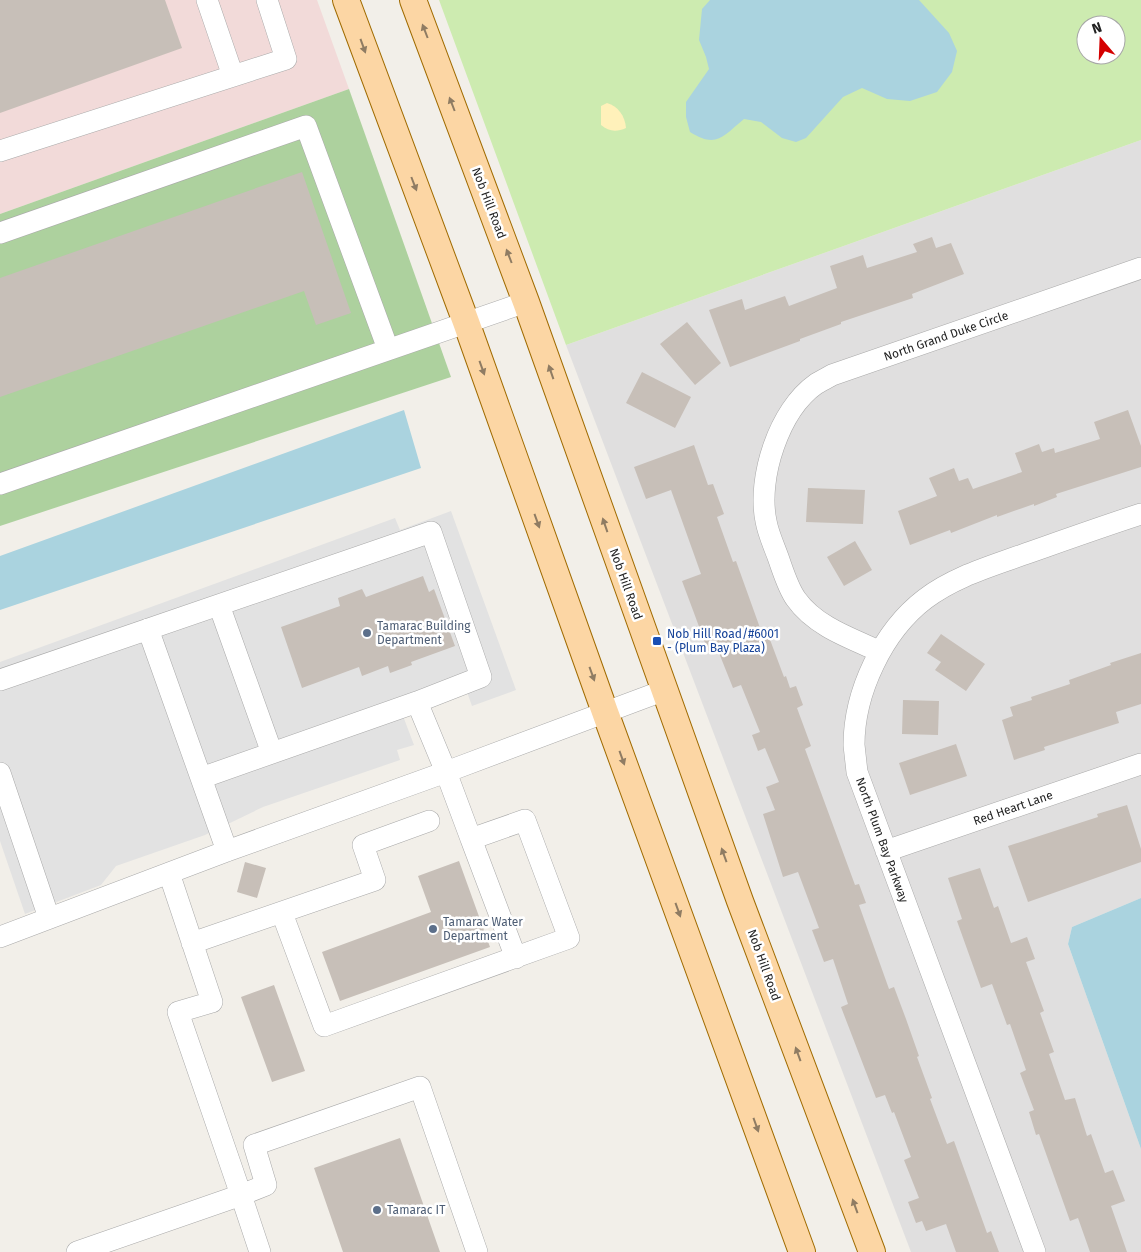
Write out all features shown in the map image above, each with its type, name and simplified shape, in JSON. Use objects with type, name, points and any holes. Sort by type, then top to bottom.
[{"type":"main road","points":[[346,0],[466,322],[605,712],[802,1252]]},
{"type":"main road","name":"Nob Hill Road","points":[[413,0],[526,302],[740,900],[872,1252]]},
{"type":"street","points":[[207,0],[233,76]]},
{"type":"street","points":[[0,151],[286,59],[266,0]]},
{"type":"street","points":[[0,233],[306,126],[388,349]]},
{"type":"street","name":"North Grand Duke Circle","points":[[879,652],[834,630],[809,614],[796,599],[782,569],[766,521],[764,493],[775,438],[799,400],[815,384],[832,375],[1141,268]]},
{"type":"street","points":[[0,484],[526,302]]},
{"type":"street","name":"North Plum Bay Parkway","points":[[1035,1252],[857,772],[854,744],[858,712],[866,682],[879,652],[903,620],[924,599],[966,575],[1141,514]]},
{"type":"street","points":[[0,680],[431,532],[481,677],[417,702],[201,778]]},
{"type":"street","points":[[219,605],[272,753]]},
{"type":"street","points":[[148,629],[227,851]]},
{"type":"street","points":[[0,937],[227,851],[665,690]]},
{"type":"street","points":[[417,702],[446,772],[516,958]]},
{"type":"street","name":"Red Heart Lane","points":[[886,852],[1141,764]]},
{"type":"street","points":[[0,773],[49,918]]},
{"type":"street","points":[[282,912],[324,1026],[569,938],[525,820],[471,839]]},
{"type":"street","points":[[192,943],[375,880],[363,845],[429,821]]},
{"type":"street","points":[[169,873],[212,1002],[178,1012],[260,1252]]},
{"type":"street","points":[[77,1252],[266,1185],[254,1144],[420,1087],[477,1252]]},
{"type":"shaded area","points":[[0,0],[317,0],[349,89],[0,214]]},
{"type":"shaded area","points":[[1141,140],[1141,898],[1072,927],[1068,944],[1141,1149],[1141,1252],[911,1252],[566,345]]},
{"type":"shaded area","points":[[451,511],[516,690],[472,706],[467,692],[403,716],[414,745],[397,750],[400,760],[263,807],[205,835],[116,866],[101,885],[25,914],[0,841],[0,662],[395,518],[400,530]]},
{"type":"green space","points":[[439,0],[1141,0],[1141,140],[566,345]]},
{"type":"green space","points":[[349,89],[451,377],[0,526],[0,214]]},
{"type":"sand","points":[[607,103],[614,106],[620,112],[626,128],[613,131],[601,125],[601,106]]},
{"type":"water","points":[[710,0],[919,0],[949,33],[957,51],[952,72],[937,92],[910,101],[887,99],[862,88],[843,97],[806,138],[796,142],[782,138],[761,122],[744,119],[725,135],[713,140],[707,140],[690,132],[686,117],[686,102],[709,69],[699,40],[702,9]]},
{"type":"water","points":[[404,410],[421,468],[0,610],[0,556]]},
{"type":"water","points":[[1141,898],[1141,1149],[1068,944],[1072,927]]},
{"type":"building","points":[[0,0],[165,0],[182,48],[0,113]]},
{"type":"building","points":[[302,172],[351,313],[316,325],[304,291],[0,397],[0,278]]},
{"type":"building","points":[[932,237],[936,248],[951,243],[964,274],[912,294],[913,298],[841,322],[841,324],[800,339],[800,341],[730,367],[709,310],[742,299],[745,310],[785,296],[789,306],[837,288],[830,266],[863,255],[867,268],[917,252],[913,244]]},
{"type":"building","points":[[687,322],[721,363],[695,385],[660,344]]},
{"type":"building","points":[[642,372],[691,397],[675,428],[626,403]]},
{"type":"building","points":[[1128,410],[1141,446],[1141,467],[1056,494],[1057,497],[1034,506],[1034,504],[997,517],[997,515],[951,533],[950,530],[910,545],[898,511],[937,496],[929,478],[954,468],[959,481],[968,478],[973,489],[1022,472],[1015,453],[1039,444],[1042,452],[1054,448],[1055,453],[1100,439],[1094,422]]},
{"type":"building","points":[[694,445],[708,485],[713,484],[724,514],[717,517],[733,562],[736,561],[764,639],[769,637],[784,677],[786,676],[790,688],[796,686],[803,705],[797,708],[811,746],[805,749],[855,885],[859,884],[866,903],[859,905],[889,989],[894,987],[906,1019],[932,1098],[930,1099],[947,1144],[954,1141],[987,1233],[991,1231],[999,1252],[956,1252],[946,1224],[926,1231],[922,1221],[916,1223],[908,1202],[919,1198],[904,1160],[911,1157],[894,1112],[892,1113],[885,1095],[876,1098],[841,1007],[848,1004],[833,959],[824,962],[812,930],[819,928],[798,872],[783,877],[763,814],[775,810],[766,787],[779,782],[765,748],[758,751],[752,735],[760,732],[741,685],[733,688],[717,648],[708,651],[682,581],[701,574],[671,490],[646,499],[634,467]]},
{"type":"building","points":[[808,488],[865,490],[863,524],[806,522]]},
{"type":"building","points":[[855,541],[872,570],[844,586],[827,557]]},
{"type":"building","name":"Tamarac Building Department","points":[[423,576],[429,592],[434,589],[455,646],[411,662],[412,665],[390,673],[388,666],[362,676],[359,667],[302,688],[281,627],[340,606],[338,598],[362,589],[366,597]]},
{"type":"building","points":[[941,634],[985,664],[966,691],[935,670],[941,662],[927,653]]},
{"type":"building","points":[[1141,653],[1141,704],[1116,712],[1119,723],[1044,747],[1045,750],[1014,760],[1002,720],[1013,716],[1010,707],[1032,700],[1031,697],[1070,684],[1069,680],[1111,665],[1110,663]]},
{"type":"building","points":[[903,700],[939,701],[938,735],[902,734]]},
{"type":"building","points":[[956,744],[967,776],[910,795],[899,763]]},
{"type":"building","points":[[1127,805],[1141,849],[1141,862],[1028,902],[1008,846],[1098,817],[1097,814]]},
{"type":"building","name":"Tamarac Water Department","points":[[459,861],[490,947],[340,1001],[322,952],[431,912],[418,876]]},
{"type":"building","points":[[245,862],[266,868],[257,898],[237,892]]},
{"type":"building","points":[[980,868],[994,908],[998,906],[1011,943],[1027,937],[1035,959],[1026,962],[1044,1011],[1040,1013],[1054,1052],[1049,1054],[1065,1100],[1075,1098],[1087,1136],[1091,1134],[1105,1173],[1113,1170],[1125,1201],[1111,1206],[1127,1252],[1090,1252],[1078,1218],[1070,1221],[1039,1134],[1036,1135],[1029,1112],[1034,1110],[1020,1073],[1026,1070],[1010,1024],[1007,1025],[992,984],[981,988],[957,921],[962,919],[948,878]]},
{"type":"building","points":[[274,985],[305,1071],[272,1082],[241,997]]},
{"type":"building","name":"Tamarac IT","points":[[400,1138],[440,1252],[343,1252],[314,1168]]},
{"type":"place","name":"Tamarac Building Department","points":[[367,633]]},
{"type":"place","name":"Nob Hill Road/#6001 - (Plum Bay Plaza)","points":[[657,641]]},
{"type":"place","name":"Tamarac Water Department","points":[[433,929]]},
{"type":"place","name":"Tamarac IT","points":[[377,1210]]}]
